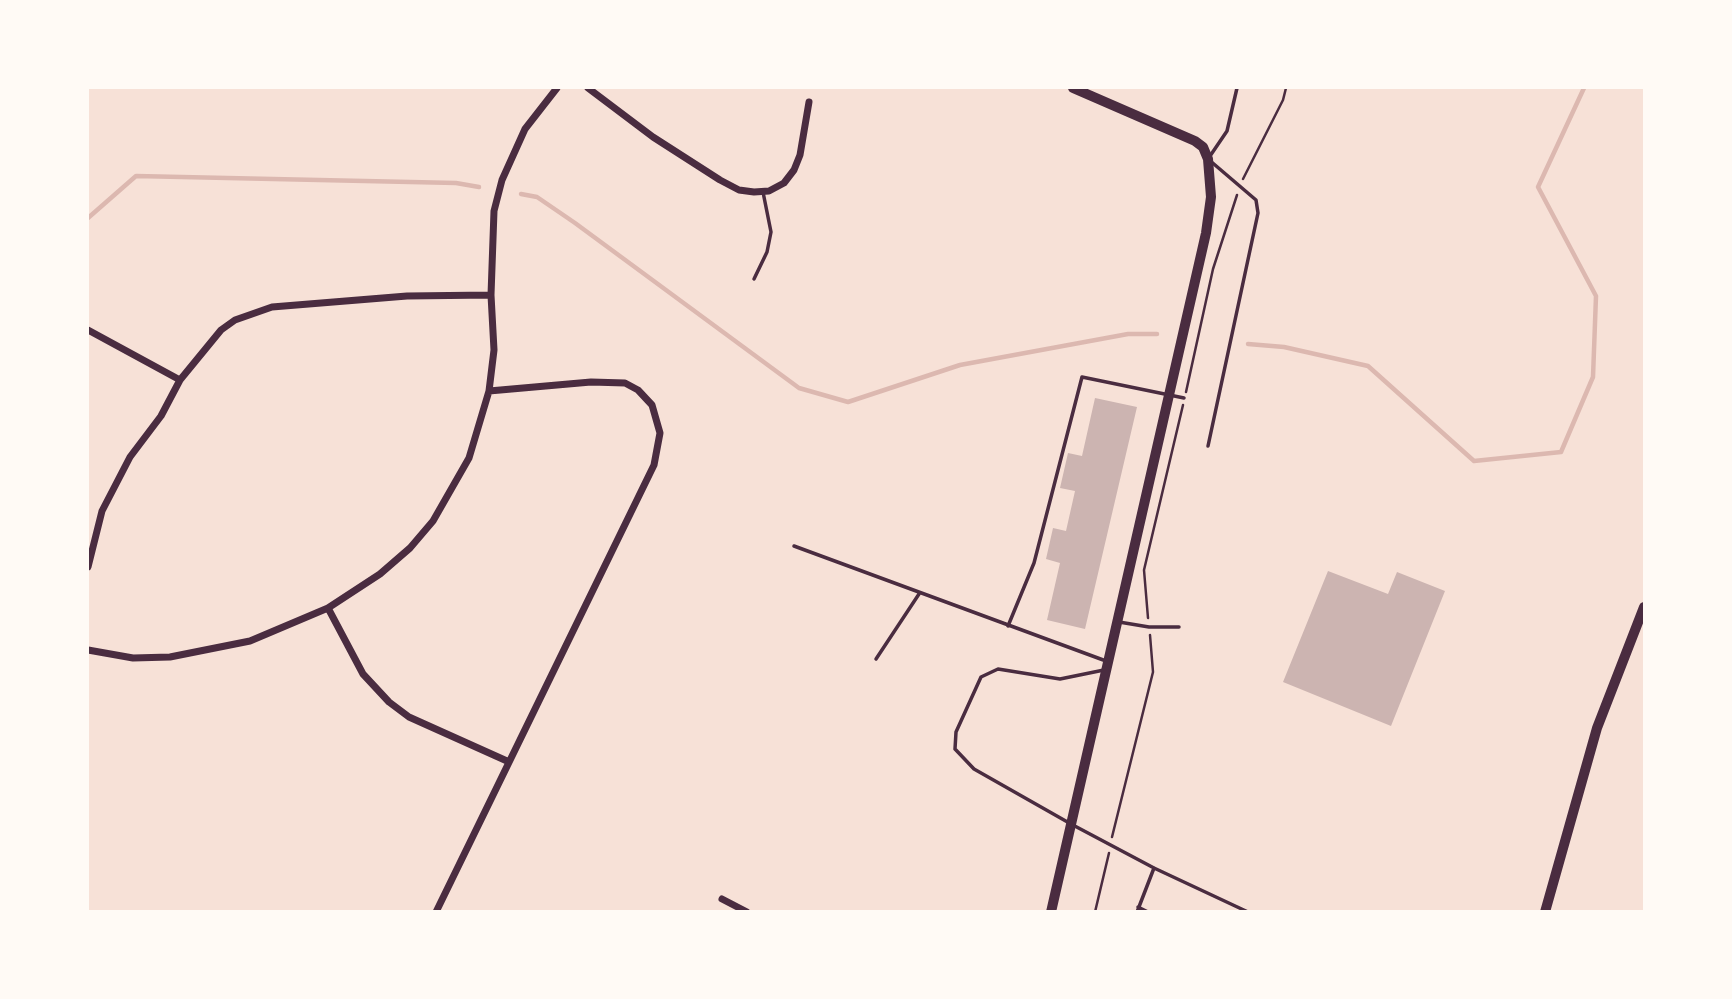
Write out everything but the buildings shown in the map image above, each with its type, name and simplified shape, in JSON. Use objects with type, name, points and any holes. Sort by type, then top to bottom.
[{"type":"main road","points":[[1545,912],[1597,728],[1644,607]]},
{"type":"street","points":[[88,650],[133,658],[192,654],[250,641],[328,608],[380,574],[410,548],[433,521],[469,458],[489,391],[494,350],[491,295],[495,211],[502,180],[525,129],[557,88]]},
{"type":"street","points":[[588,88],[653,137],[720,180],[739,190],[764,192],[783,183],[794,170],[800,155],[809,102]]},
{"type":"street","points":[[1051,912],[1206,233],[1211,197],[1208,159],[1203,147],[1176,130],[1073,88]]},
{"type":"street","points":[[88,567],[102,511],[114,485],[161,416],[180,380],[221,330],[250,313],[272,307],[407,296],[491,295]]},
{"type":"street","points":[[88,330],[180,380]]},
{"type":"street","points":[[436,912],[507,761],[654,464],[660,433],[652,405],[638,390],[625,383],[591,382],[489,391]]},
{"type":"street","points":[[328,608],[363,674],[389,702],[409,717],[507,761]]},
{"type":"street","points":[[722,899],[747,912]]},
{"type":"lane","points":[[1208,446],[1258,213],[1256,200],[1208,159],[1227,131],[1237,88]]},
{"type":"lane","points":[[754,279],[767,251],[771,232],[764,192]]},
{"type":"lane","points":[[1008,626],[1034,563],[1082,377],[1184,398]]},
{"type":"lane","points":[[794,546],[1107,666]]},
{"type":"lane","points":[[876,659],[919,593]]},
{"type":"lane","points":[[1117,622],[1149,627],[1179,627]]},
{"type":"lane","points":[[1107,666],[1060,679],[998,670],[981,677],[956,732],[956,749],[974,769],[1071,824],[1154,868],[1248,912]]},
{"type":"lane","points":[[1148,912],[1138,909],[1154,868]]},
{"type":"path","points":[[1095,912],[1153,672],[1144,570],[1213,269],[1240,186],[1283,100],[1286,88]]},
{"type":"waterway","points":[[1248,344],[1284,347],[1368,366],[1474,461],[1561,452],[1593,377],[1596,296],[1538,187],[1584,88]]},
{"type":"waterway","points":[[88,218],[136,176],[456,183],[479,187]]},
{"type":"waterway","points":[[521,194],[537,197],[575,223],[799,388],[848,402],[960,365],[1128,334],[1157,334]]}]
